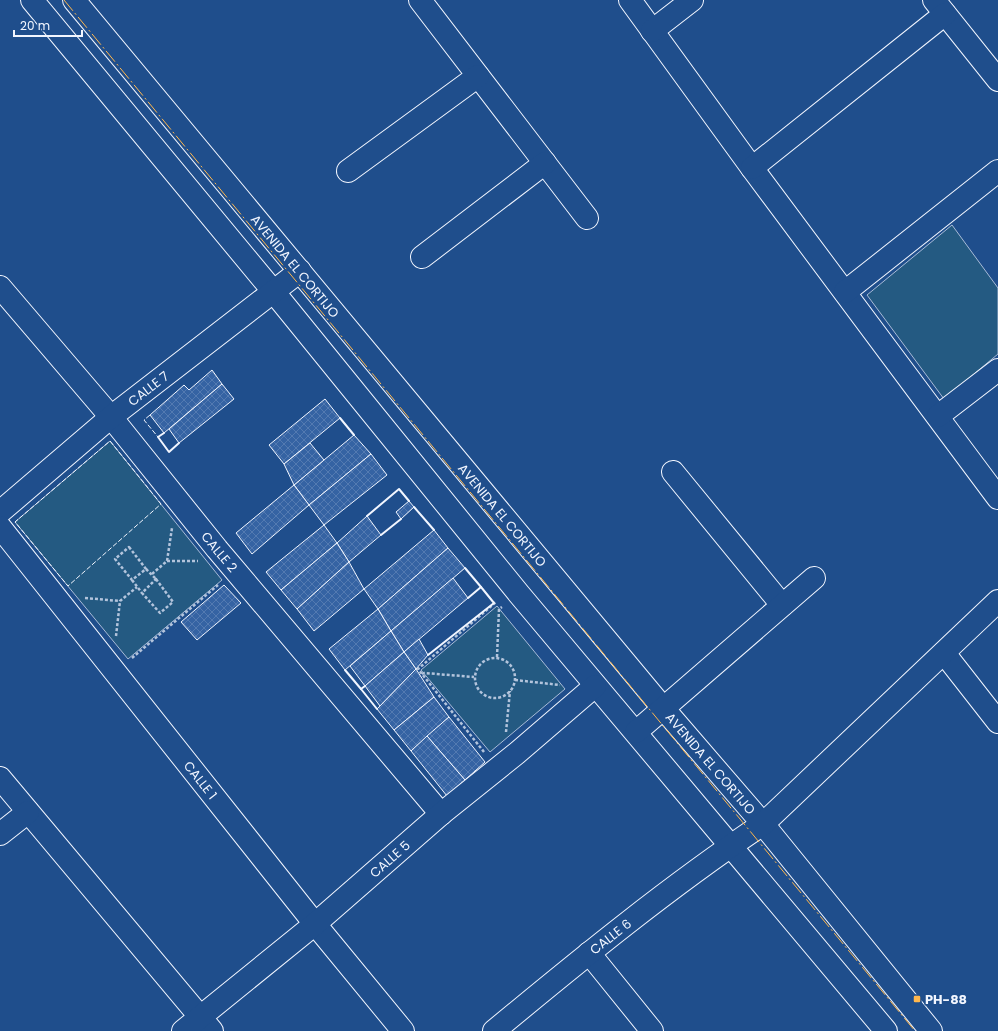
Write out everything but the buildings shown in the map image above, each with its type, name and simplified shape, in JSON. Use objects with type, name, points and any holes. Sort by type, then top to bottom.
[{"type":"street","points":[[32,0],[273,291],[516,590],[886,1031]]},
{"type":"street","name":"AVENIDA EL CORTIJO","points":[[74,0],[663,708],[763,824],[931,1031]]},
{"type":"street","points":[[420,0],[587,218]]},
{"type":"street","points":[[630,0],[752,168],[998,498]]},
{"type":"street","points":[[652,31],[692,0]]},
{"type":"street","points":[[752,168],[940,7],[998,80]]},
{"type":"street","points":[[348,171],[478,76]]},
{"type":"street","points":[[422,257],[545,163]]},
{"type":"street","points":[[845,292],[998,171]]},
{"type":"street","name":"CALLE 7","points":[[0,512],[111,416],[300,271]]},
{"type":"street","name":"CALLE 2","points":[[0,287],[111,416],[235,571],[441,814]]},
{"type":"street","points":[[938,416],[998,370]]},
{"type":"street","points":[[673,472],[782,605]]},
{"type":"street","name":"CALLE 1","points":[[0,527],[315,924],[403,1031]]},
{"type":"street","points":[[636,732],[814,578]]},
{"type":"street","name":"CALLE 6","points":[[494,1031],[589,953],[730,846],[763,824],[998,601]]},
{"type":"street","points":[[944,653],[998,722]]},
{"type":"street","name":"CALLE 5","points":[[183,1031],[206,1024],[315,924],[441,814],[517,753],[589,678]]},
{"type":"street","points":[[0,778],[206,1024]]},
{"type":"street","points":[[0,834],[28,812]]},
{"type":"street","points":[[589,953],[652,1031]]},
{"type":"path","points":[[152,574],[167,561],[174,518],[185,509]]},
{"type":"path","points":[[129,547],[146,569],[152,574],[173,602],[160,613],[115,559],[129,547]]},
{"type":"path","points":[[167,561],[201,561],[217,549]]},
{"type":"path","points":[[132,580],[146,569]]},
{"type":"path","points":[[115,672],[235,571]]},
{"type":"path","points":[[142,593],[156,579]]},
{"type":"path","points":[[115,639],[120,601],[137,587]]},
{"type":"path","points":[[497,657],[499,609],[516,590]]},
{"type":"path","points":[[498,769],[418,669],[516,590]]},
{"type":"path","points":[[80,597],[120,601]]},
{"type":"path","points":[[510,691],[504,696],[495,698],[487,697],[480,692],[475,685],[474,676],[477,668],[482,662],[490,658],[497,657],[506,661],[512,667],[515,680],[510,691],[506,738],[517,753]]},
{"type":"path","points":[[422,674],[474,676]]},
{"type":"path","points":[[515,680],[563,686],[589,678]]},
{"type":"shaded area","points":[[952,225],[998,288],[998,354],[944,399],[867,295]]},
{"type":"shaded area","points":[[110,441],[222,580],[128,659],[15,522]]},
{"type":"shaded area","points":[[497,606],[565,689],[490,752],[421,670]]},
{"type":"fence","points":[[150,415],[144,420],[158,437]]},
{"type":"fence","points":[[110,441],[161,504],[68,586],[15,522],[110,441]]},
{"type":"wall","points":[[340,418],[354,435]]},
{"type":"wall","points":[[164,433],[158,437],[169,452],[179,443]]},
{"type":"wall","points":[[367,516],[399,489],[409,501]]},
{"type":"wall","points":[[414,507],[434,530]]},
{"type":"wall","points":[[381,535],[401,519]]},
{"type":"wall","points":[[465,568],[481,587],[468,598]]},
{"type":"wall","points":[[428,655],[494,603],[481,587]]},
{"type":"wall","points":[[345,670],[361,689]]},
{"type":"wall","points":[[365,686],[361,689],[377,709]]},
{"type":"power","points":[[64,0],[915,1031]]},
{"type":"place","name":"PH-88","points":[[917,999]]}]
